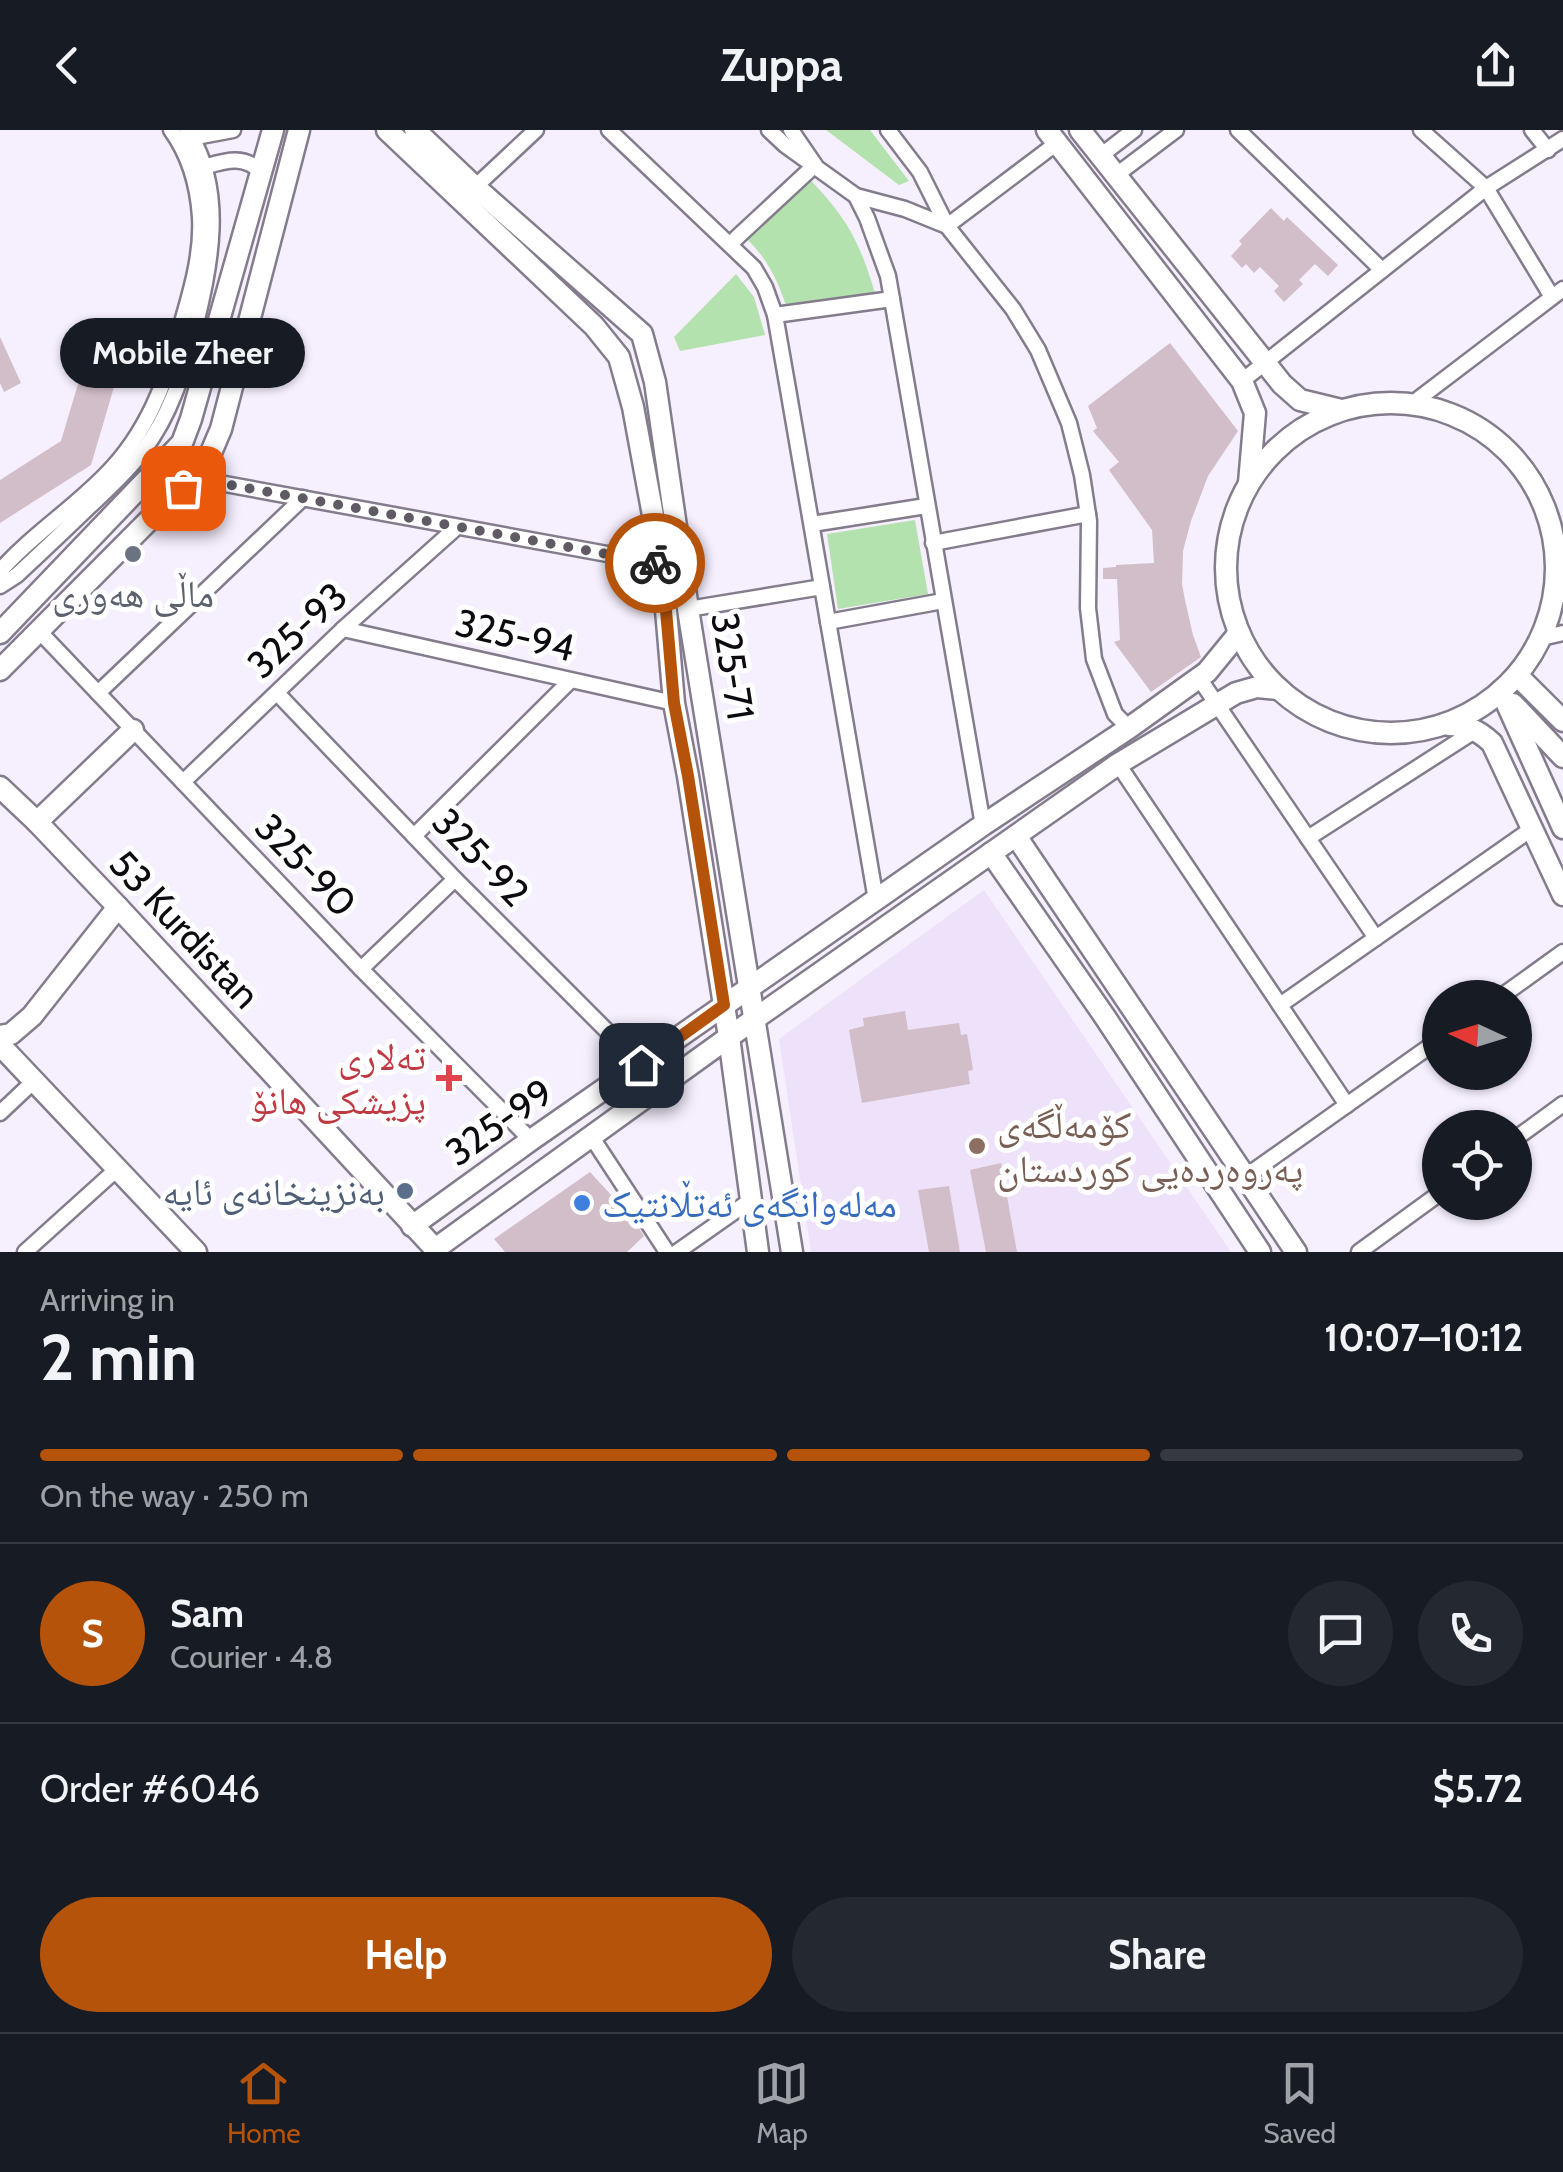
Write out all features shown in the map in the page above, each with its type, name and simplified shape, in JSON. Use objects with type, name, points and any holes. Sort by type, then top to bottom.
[{"type":"street","points":[[0,586],[17,575],[121,476],[142,453],[175,398],[186,368],[203,261],[197,169],[182,134],[233,130]]},
{"type":"street","points":[[0,633],[182,442],[273,130]]},
{"type":"street","points":[[0,670],[207,462],[221,429],[298,130]]},
{"type":"street","name":"325-71","points":[[387,130],[594,326],[619,357],[633,408],[662,564],[674,703],[729,1037],[758,1252]]},
{"type":"street","name":"325-71","points":[[415,130],[642,334],[655,382],[792,1252]]},
{"type":"street","points":[[475,187],[536,130]]},
{"type":"street","points":[[608,130],[730,244],[754,268],[765,287],[774,315],[812,524],[876,900]]},
{"type":"street","points":[[769,130],[856,196],[947,226]]},
{"type":"street","points":[[888,130],[920,172],[947,226],[1013,309],[1038,350],[1069,423],[1088,514],[1088,608],[1094,658],[1115,714],[1129,728]]},
{"type":"street","points":[[1080,130],[1282,384],[1300,400],[1340,410]]},
{"type":"street","points":[[1100,157],[1134,130]]},
{"type":"street","points":[[1115,176],[1176,130]]},
{"type":"street","points":[[1238,130],[1382,270]]},
{"type":"street","points":[[1413,403],[1557,293],[1486,188],[1421,130]]},
{"type":"street","points":[[1532,130],[1548,150]]},
{"type":"street","points":[[798,132],[815,165]]},
{"type":"street","points":[[947,226],[1052,136],[1242,381],[1255,413],[1248,484],[1230,532],[1226,583],[1238,633],[1255,663],[1278,689],[1314,715],[1357,730],[1402,734],[1446,724],[1466,716],[1501,691],[1517,675],[1540,638],[1558,596],[1554,543],[1538,492],[1507,450],[1464,419],[1413,403],[1376,402],[1340,410],[1304,426],[1273,452],[1248,484]]},
{"type":"street","points":[[1242,381],[1486,188],[1563,139]]},
{"type":"street","points":[[197,169],[238,160],[247,161],[262,172]]},
{"type":"street","points":[[730,244],[815,165]]},
{"type":"street","points":[[856,196],[888,276],[983,825]]},
{"type":"street","points":[[0,572],[112,470],[148,420],[162,392],[203,261]]},
{"type":"street","points":[[774,315],[892,299]]},
{"type":"street","points":[[192,478],[662,564]]},
{"type":"street","points":[[98,693],[303,498]]},
{"type":"street","points":[[812,524],[926,506]]},
{"type":"street","points":[[933,543],[1088,514]]},
{"type":"street","name":"325-93","points":[[183,782],[457,527]]},
{"type":"street","points":[[688,608],[822,586]]},
{"type":"street","points":[[828,622],[943,601]]},
{"type":"street","name":"325-94","points":[[343,629],[674,703]]},
{"type":"street","name":"325-90","points":[[38,630],[360,969],[531,1140]]},
{"type":"street","name":"325-99","points":[[412,1226],[724,1005],[1199,678],[1238,633]]},
{"type":"street","points":[[1540,638],[1563,633]]},
{"type":"street","points":[[1517,675],[1563,721]]},
{"type":"street","points":[[1199,678],[1376,938]]},
{"type":"street","points":[[414,836],[570,682]]},
{"type":"street","points":[[437,1250],[729,1037],[1118,764],[1236,693],[1256,686],[1278,689]]},
{"type":"street","points":[[1501,691],[1563,758]]},
{"type":"street","points":[[1501,691],[1563,828]]},
{"type":"street","name":"325-92","points":[[276,693],[641,1065]]},
{"type":"street","points":[[1446,724],[1476,730],[1492,743],[1563,895]]},
{"type":"street","points":[[36,822],[133,730]]},
{"type":"street","points":[[1308,838],[1476,730]]},
{"type":"street","points":[[1118,764],[1347,1105]]},
{"type":"street","name":"53 Kurdistan","points":[[0,787],[437,1250]]},
{"type":"street","points":[[1280,1005],[1532,828]]},
{"type":"street","points":[[1016,836],[1296,1252]]},
{"type":"street","points":[[991,854],[1105,1017],[1260,1252]]},
{"type":"street","points":[[360,969],[455,879]]},
{"type":"street","points":[[0,1036],[11,1034],[32,1016],[118,908]]},
{"type":"street","points":[[1524,980],[1563,952]]},
{"type":"street","points":[[0,1046],[187,1249]]},
{"type":"street","points":[[1245,1177],[1422,1052]]},
{"type":"street","points":[[0,1113],[34,1081]]},
{"type":"street","points":[[1532,1127],[1563,1104]]},
{"type":"street","points":[[592,1136],[667,1252]]},
{"type":"street","points":[[24,1252],[116,1168]]},
{"type":"street","points":[[677,1252],[751,1200]]},
{"type":"street","points":[[443,1204],[446,1221],[461,1230]]},
{"type":"street","points":[[1359,1252],[1422,1206]]},
{"type":"shaded area","name":"كۆمەڵگەی پەروەردەیی كوردستان","points":[[984,890],[1231,1252],[811,1252],[779,1039]]},
{"type":"green space","points":[[826,130],[870,130],[909,181],[899,185]]},
{"type":"green space","points":[[804,173],[848,228],[875,293],[786,305],[769,266],[742,234]]},
{"type":"green space","points":[[736,274],[754,297],[765,335],[680,351],[674,337]]},
{"type":"green space","points":[[915,520],[928,594],[838,609],[827,534]]},
{"type":"building","points":[[1271,208],[1284,221],[1287,217],[1338,265],[1328,276],[1315,264],[1299,280],[1303,284],[1284,302],[1274,291],[1279,286],[1260,267],[1254,273],[1246,264],[1242,268],[1231,256],[1242,244],[1239,241]]},
{"type":"building","points":[[86,326],[136,343],[131,355],[124,353],[91,465],[0,523],[0,480],[61,441],[89,347],[80,344]]},
{"type":"building","points":[[0,337],[21,383],[4,392],[0,383]]},
{"type":"building","points":[[1170,343],[1238,431],[1208,476],[1183,551],[1182,584],[1201,657],[1151,692],[1114,642],[1120,640],[1117,579],[1103,579],[1103,568],[1154,563],[1152,530],[1109,470],[1119,462],[1093,431],[1097,428],[1088,406]]},
{"type":"building","points":[[905,1011],[908,1030],[959,1023],[961,1035],[967,1034],[973,1070],[968,1071],[970,1084],[862,1103],[849,1030],[864,1026],[863,1018]]},
{"type":"building","points":[[1001,1163],[1017,1252],[986,1252],[970,1170]]},
{"type":"building","name":"مەلەوانگەی ئەتڵانتیک","points":[[590,1172],[644,1236],[627,1252],[505,1252],[494,1239]]},
{"type":"building","points":[[949,1186],[960,1252],[929,1252],[918,1190]]},
{"type":"way so far","points":[[183,488],[192,478],[655,563]]},
{"type":"place","name":"Mobile Zheer","points":[[183,488]]},
{"type":"place","name":"ماڵی هەوری","points":[[133,554]]},
{"type":"place","name":"تەلاری پزیشکی هانۆ","points":[[449,1078]]},
{"type":"place","name":"كۆمەڵگەی پەروەردەیی كوردستان","points":[[977,1146]]},
{"type":"place","name":"بەنزینخانەی ئایە","points":[[405,1191]]},
{"type":"place","name":"مەلەوانگەی ئەتڵانتیک","points":[[582,1203]]},
{"type":"route","points":[[641,1065],[724,1005],[674,703],[662,564],[655,563]]}]
